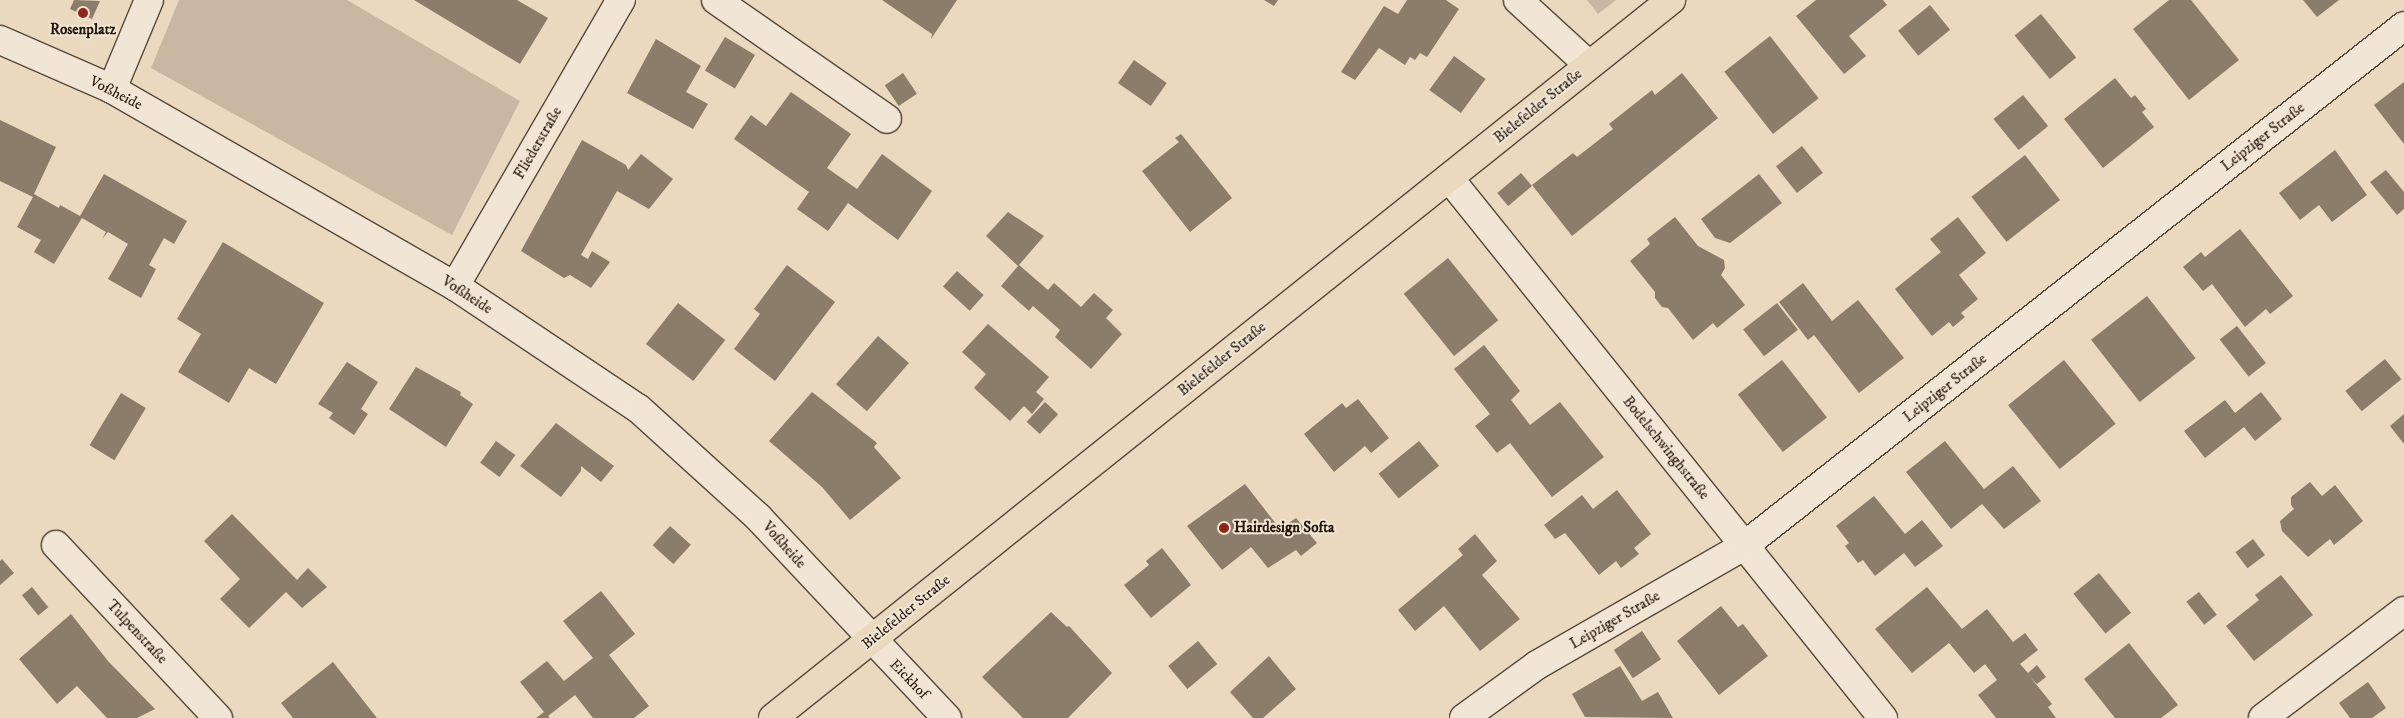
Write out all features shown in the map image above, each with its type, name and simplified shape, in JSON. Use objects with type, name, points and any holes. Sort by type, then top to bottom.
[{"type":"main road","name":"Bielefelder Straße","points":[[773,718],[1671,0]]},
{"type":"street","points":[[112,89],[149,0]]},
{"type":"street","name":"Fliederstraße","points":[[455,286],[621,0]]},
{"type":"street","points":[[716,0],[887,119]]},
{"type":"street","points":[[1526,2],[1589,65]]},
{"type":"street","name":"Leipziger Straße","points":[[1464,718],[1537,665],[1744,546],[2404,26]]},
{"type":"street","name":"Voßheide","points":[[0,40],[112,89],[455,286],[639,409],[758,517],[871,639]]},
{"type":"street","name":"Bodelschwinghstraße","points":[[1449,178],[1883,718]]},
{"type":"street","name":"Tulpenstraße","points":[[56,545],[218,718]]},
{"type":"street","points":[[2263,718],[2404,611]]},
{"type":"street","name":"Eickhof","points":[[871,639],[947,718]]},
{"type":"shaded area","points":[[179,0],[347,0],[520,101],[452,235],[151,68]]},
{"type":"shaded area","points":[[1587,0],[1616,0],[1598,14]]},
{"type":"building","points":[[74,0],[100,1],[92,19],[70,9]]},
{"type":"building","points":[[414,0],[517,0],[548,18],[520,64]]},
{"type":"building","points":[[882,0],[957,0],[931,39],[932,34]]},
{"type":"building","points":[[1264,0],[1278,0],[1274,6]]},
{"type":"building","points":[[1407,0],[1446,0],[1459,9],[1427,57],[1420,53],[1415,60],[1410,57],[1405,65],[1379,48],[1355,80],[1341,72],[1384,6],[1398,14]]},
{"type":"building","points":[[1816,0],[1883,0],[1887,5],[1849,36],[1866,56],[1844,74],[1796,16]]},
{"type":"building","points":[[2169,0],[2191,0],[2239,60],[2189,100],[2133,29]]},
{"type":"building","points":[[2303,0],[2339,0],[2317,17]]},
{"type":"building","points":[[1930,5],[1950,30],[1918,56],[1898,31]]},
{"type":"building","points":[[2041,14],[2076,58],[2050,79],[2015,35]]},
{"type":"building","points":[[1770,36],[1819,98],[1773,134],[1724,72]]},
{"type":"building","points":[[725,37],[755,55],[735,88],[705,70]]},
{"type":"building","points":[[656,39],[701,66],[686,92],[708,104],[693,129],[627,93]]},
{"type":"building","points":[[1454,56],[1486,79],[1461,113],[1429,90]]},
{"type":"building","points":[[1134,60],[1167,83],[1151,106],[1118,83]]},
{"type":"building","points":[[903,73],[917,94],[899,106],[885,85]]},
{"type":"building","points":[[1682,73],[1718,118],[1572,236],[1532,185],[1573,153],[1577,157],[1613,129],[1609,124],[1652,90],[1655,95]]},
{"type":"building","points":[[2115,78],[2131,98],[2135,95],[2146,109],[2142,112],[2154,127],[2103,168],[2064,119]]},
{"type":"building","points":[[2404,82],[2404,144],[2374,105]]},
{"type":"building","points":[[791,92],[851,134],[827,168],[857,189],[882,154],[932,191],[898,240],[848,203],[828,231],[797,209],[809,192],[734,139],[751,115],[766,126]]},
{"type":"building","points":[[2023,95],[2048,126],[2019,150],[1993,119]]},
{"type":"building","points":[[0,120],[56,147],[34,194],[59,208],[60,205],[80,216],[104,174],[187,221],[174,244],[164,238],[149,265],[156,269],[141,298],[108,279],[128,244],[108,232],[102,239],[106,232],[82,218],[54,264],[34,252],[41,240],[17,227],[33,197],[0,181]]},
{"type":"building","points":[[1181,134],[1232,198],[1190,232],[1142,171],[1179,142],[1175,138]]},
{"type":"building","points":[[582,140],[626,165],[628,170],[641,154],[673,179],[649,209],[617,191],[581,255],[588,259],[592,251],[610,262],[591,288],[570,275],[564,278],[521,251]]},
{"type":"building","points":[[1802,146],[1823,173],[1797,193],[1776,166]]},
{"type":"building","points":[[2335,150],[2367,195],[2332,222],[2319,205],[2300,220],[2279,193]]},
{"type":"building","points":[[2025,155],[2060,200],[2007,242],[1971,197]]},
{"type":"building","points":[[2386,170],[2404,192],[2404,209],[2397,215],[2370,182]]},
{"type":"building","points":[[1521,173],[1532,186],[1508,206],[1497,193]]},
{"type":"building","points":[[1759,174],[1782,203],[1730,243],[1715,238],[1701,219]]},
{"type":"building","points":[[1008,212],[1044,236],[1019,265],[1048,290],[1054,283],[1081,307],[1094,293],[1113,310],[1106,318],[1122,334],[1091,369],[1055,337],[1060,330],[1033,306],[1029,311],[1001,286],[1018,266],[986,236]]},
{"type":"building","points":[[1675,217],[1698,246],[1724,260],[1725,268],[1721,275],[1745,305],[1717,328],[1713,323],[1693,340],[1668,308],[1662,307],[1655,298],[1655,292],[1630,261],[1650,244],[1647,239]]},
{"type":"building","points":[[1958,217],[1986,253],[1959,275],[1978,299],[1961,313],[1965,317],[1953,327],[1949,322],[1932,336],[1895,289],[1941,252],[1930,239]]},
{"type":"building","points":[[2240,229],[2293,296],[2270,314],[2266,309],[2245,327],[2212,284],[2203,291],[2183,267],[2201,252],[2205,257]]},
{"type":"building","points":[[223,242],[324,303],[276,384],[249,368],[229,403],[178,372],[201,334],[177,319]]},
{"type":"building","points":[[1448,258],[1498,320],[1454,356],[1404,294]]},
{"type":"building","points":[[787,265],[835,302],[775,381],[734,349],[760,314],[754,309]]},
{"type":"building","points":[[957,271],[984,295],[970,311],[943,287]]},
{"type":"building","points":[[1803,283],[1832,321],[1858,300],[1904,358],[1859,393],[1814,335],[1808,340],[1779,302]]},
{"type":"building","points":[[2147,296],[2196,358],[2140,402],[2091,340]]},
{"type":"building","points":[[678,303],[725,340],[693,381],[646,344]]},
{"type":"building","points":[[1777,303],[1798,330],[1764,356],[1743,329]]},
{"type":"building","points":[[988,324],[1049,377],[1036,392],[1044,399],[1032,414],[1024,406],[1010,421],[974,388],[986,374],[962,352]]},
{"type":"building","points":[[2237,326],[2266,363],[2249,377],[2220,340]]},
{"type":"building","points":[[878,336],[909,363],[867,411],[836,384]]},
{"type":"building","points":[[1484,345],[1520,391],[1511,400],[1530,425],[1560,402],[1604,457],[1552,497],[1510,443],[1497,453],[1475,426],[1490,414],[1454,369]]},
{"type":"building","points":[[2385,359],[2401,379],[2362,411],[2345,391]]},
{"type":"building","points":[[1782,360],[1827,418],[1783,452],[1738,394]]},
{"type":"building","points":[[2064,360],[2116,424],[2060,469],[2008,405]]},
{"type":"building","points":[[347,362],[378,382],[361,409],[368,414],[354,435],[329,418],[333,413],[318,404]]},
{"type":"building","points":[[416,367],[461,392],[460,395],[473,404],[446,447],[389,409]]},
{"type":"building","points":[[812,392],[877,443],[874,447],[901,478],[850,520],[822,487],[769,441]]},
{"type":"building","points":[[2261,392],[2282,419],[2255,441],[2244,427],[2205,458],[2184,431],[2225,400],[2235,413]]},
{"type":"building","points":[[121,393],[146,408],[114,460],[90,445]]},
{"type":"building","points":[[1358,399],[1389,438],[1371,453],[1365,446],[1334,472],[1304,434],[1342,403],[1346,408]]},
{"type":"building","points":[[1045,402],[1058,414],[1040,434],[1027,422]]},
{"type":"building","points":[[2404,414],[2404,444],[2390,426]]},
{"type":"building","points":[[556,423],[614,466],[601,482],[581,466],[581,471],[561,497],[520,466]]},
{"type":"building","points":[[496,441],[515,455],[500,477],[480,463]]},
{"type":"building","points":[[1419,441],[1439,466],[1399,499],[1379,474]]},
{"type":"building","points":[[1945,441],[1984,489],[2013,466],[2041,501],[2004,529],[1982,504],[1951,529],[1906,472]]},
{"type":"building","points":[[2310,482],[2322,496],[2335,485],[2363,521],[2334,545],[2330,539],[2308,557],[2282,531],[2280,521],[2294,509],[2291,505],[2291,497]]},
{"type":"building","points":[[1245,484],[1280,529],[1296,518],[1317,543],[1301,556],[1296,550],[1268,568],[1251,547],[1222,570],[1187,526]]},
{"type":"building","points":[[1617,490],[1651,534],[1634,548],[1639,554],[1621,568],[1616,561],[1599,575],[1565,533],[1555,539],[1544,525],[1582,495],[1593,509]]},
{"type":"building","points":[[1874,496],[1905,534],[1922,520],[1943,546],[1915,567],[1904,553],[1875,576],[1863,560],[1858,563],[1845,546],[1849,543],[1836,526]]},
{"type":"building","points":[[232,514],[297,580],[308,568],[327,587],[302,608],[286,592],[249,628],[220,599],[240,579],[204,541]]},
{"type":"building","points":[[670,526],[691,545],[673,564],[653,545]]},
{"type":"building","points":[[1475,534],[1497,561],[1482,575],[1520,619],[1480,651],[1444,606],[1415,631],[1398,610],[1463,555],[1458,549]]},
{"type":"building","points":[[2253,539],[2265,555],[2247,568],[2235,552]]},
{"type":"building","points":[[1162,548],[1191,585],[1151,618],[1124,585],[1149,565],[1146,561]]},
{"type":"building","points":[[2,559],[14,573],[0,585],[0,561]]},
{"type":"building","points":[[2099,573],[2131,613],[2105,633],[2073,594]]},
{"type":"building","points":[[2281,575],[2313,615],[2254,661],[2226,626],[2259,600],[2255,595]]},
{"type":"building","points":[[32,587],[48,607],[38,615],[22,595]]},
{"type":"building","points":[[1927,587],[1962,629],[1987,609],[2013,642],[2025,633],[2038,650],[2020,664],[2028,673],[2037,665],[2046,677],[2037,684],[2031,678],[2052,704],[2048,707],[2056,718],[1996,718],[1978,695],[1997,680],[1985,664],[1974,673],[1949,643],[1912,673],[1875,629]]},
{"type":"building","points":[[601,591],[635,634],[609,655],[649,706],[634,718],[593,718],[575,695],[548,716],[550,718],[536,718],[544,712],[520,682],[547,661],[564,681],[593,658],[563,621]]},
{"type":"building","points":[[2199,592],[2217,615],[2204,625],[2186,602]]},
{"type":"building","points":[[1721,606],[1738,627],[1743,624],[1768,656],[1719,695],[1677,641]]},
{"type":"building","points":[[1051,612],[1067,627],[1069,626],[1112,673],[1068,718],[1023,718],[982,677]]},
{"type":"building","points":[[71,614],[108,661],[155,709],[137,718],[107,718],[77,686],[57,704],[19,659]]},
{"type":"building","points":[[1642,631],[1661,659],[1633,678],[1614,650]]},
{"type":"building","points":[[1198,641],[1217,664],[1187,689],[1168,666]]},
{"type":"building","points":[[2129,643],[2178,705],[2161,718],[2115,718],[2084,679]]},
{"type":"building","points":[[1269,656],[1296,689],[1263,718],[1253,718],[1230,692]]},
{"type":"building","points":[[333,662],[377,718],[293,718],[281,703]]},
{"type":"building","points":[[1620,666],[1642,701],[1658,692],[1673,718],[1585,717],[1572,694]]},
{"type":"building","points":[[2368,682],[2386,708],[2372,718],[2350,718],[2339,703]]},
{"type":"place","name":"Rosenplatz","points":[[83,13]]},
{"type":"place","name":"Hairdesign Softa","points":[[1224,528]]}]
